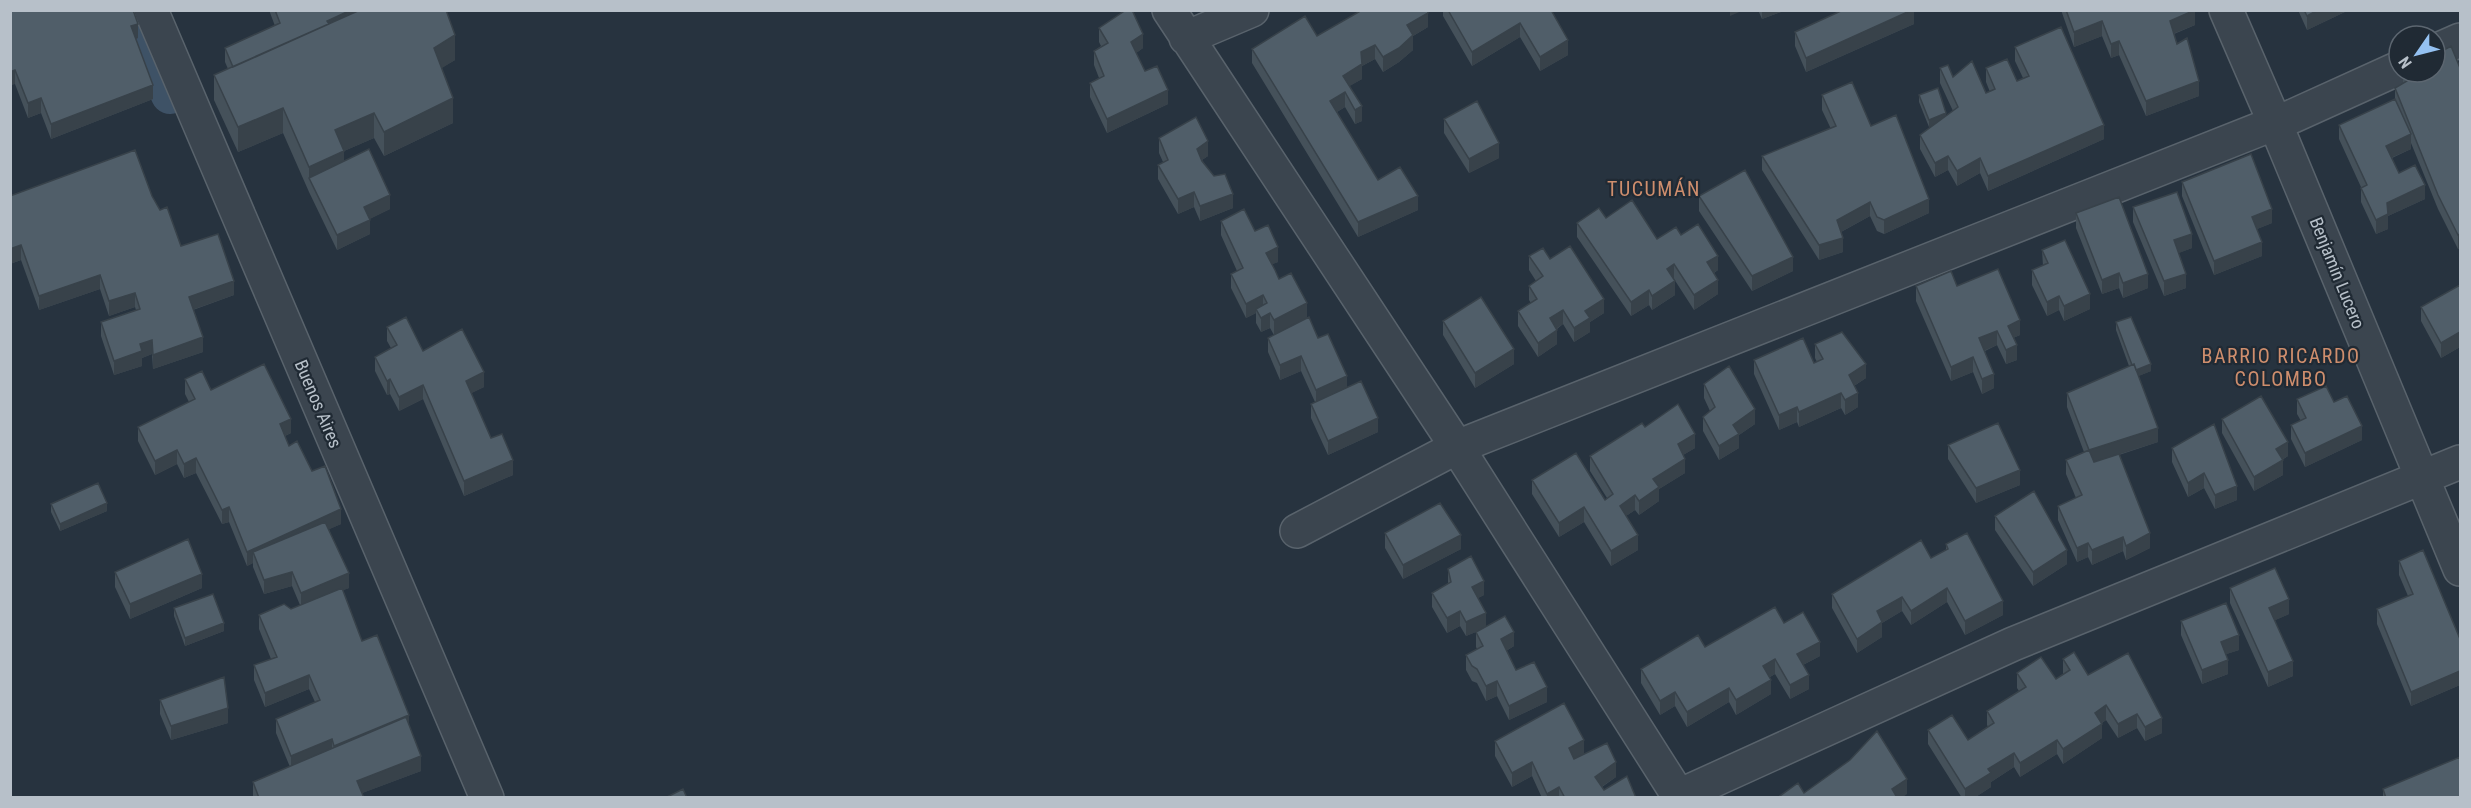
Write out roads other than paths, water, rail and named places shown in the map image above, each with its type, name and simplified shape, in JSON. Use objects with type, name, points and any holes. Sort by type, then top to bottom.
[{"type":"street","name":"Buenos Aires","points":[[151,10],[487,798]]},
{"type":"street","points":[[1169,10],[1457,447],[1679,797],[2013,644],[2460,462]]},
{"type":"street","points":[[1186,38],[1252,10]]},
{"type":"street","name":"Benjamín Lucero","points":[[2226,10],[2284,119],[2422,478],[2460,569]]},
{"type":"street","points":[[1297,531],[1457,447],[2284,119],[2387,73]]},
{"type":"waterway","points":[[132,10],[170,95]]},
{"type":"district","name":"TUCUMÁN","points":[[1654,189]]},
{"type":"district","name":"BARRIO RICARDO COLOMBO","points":[[2281,368]]}]
